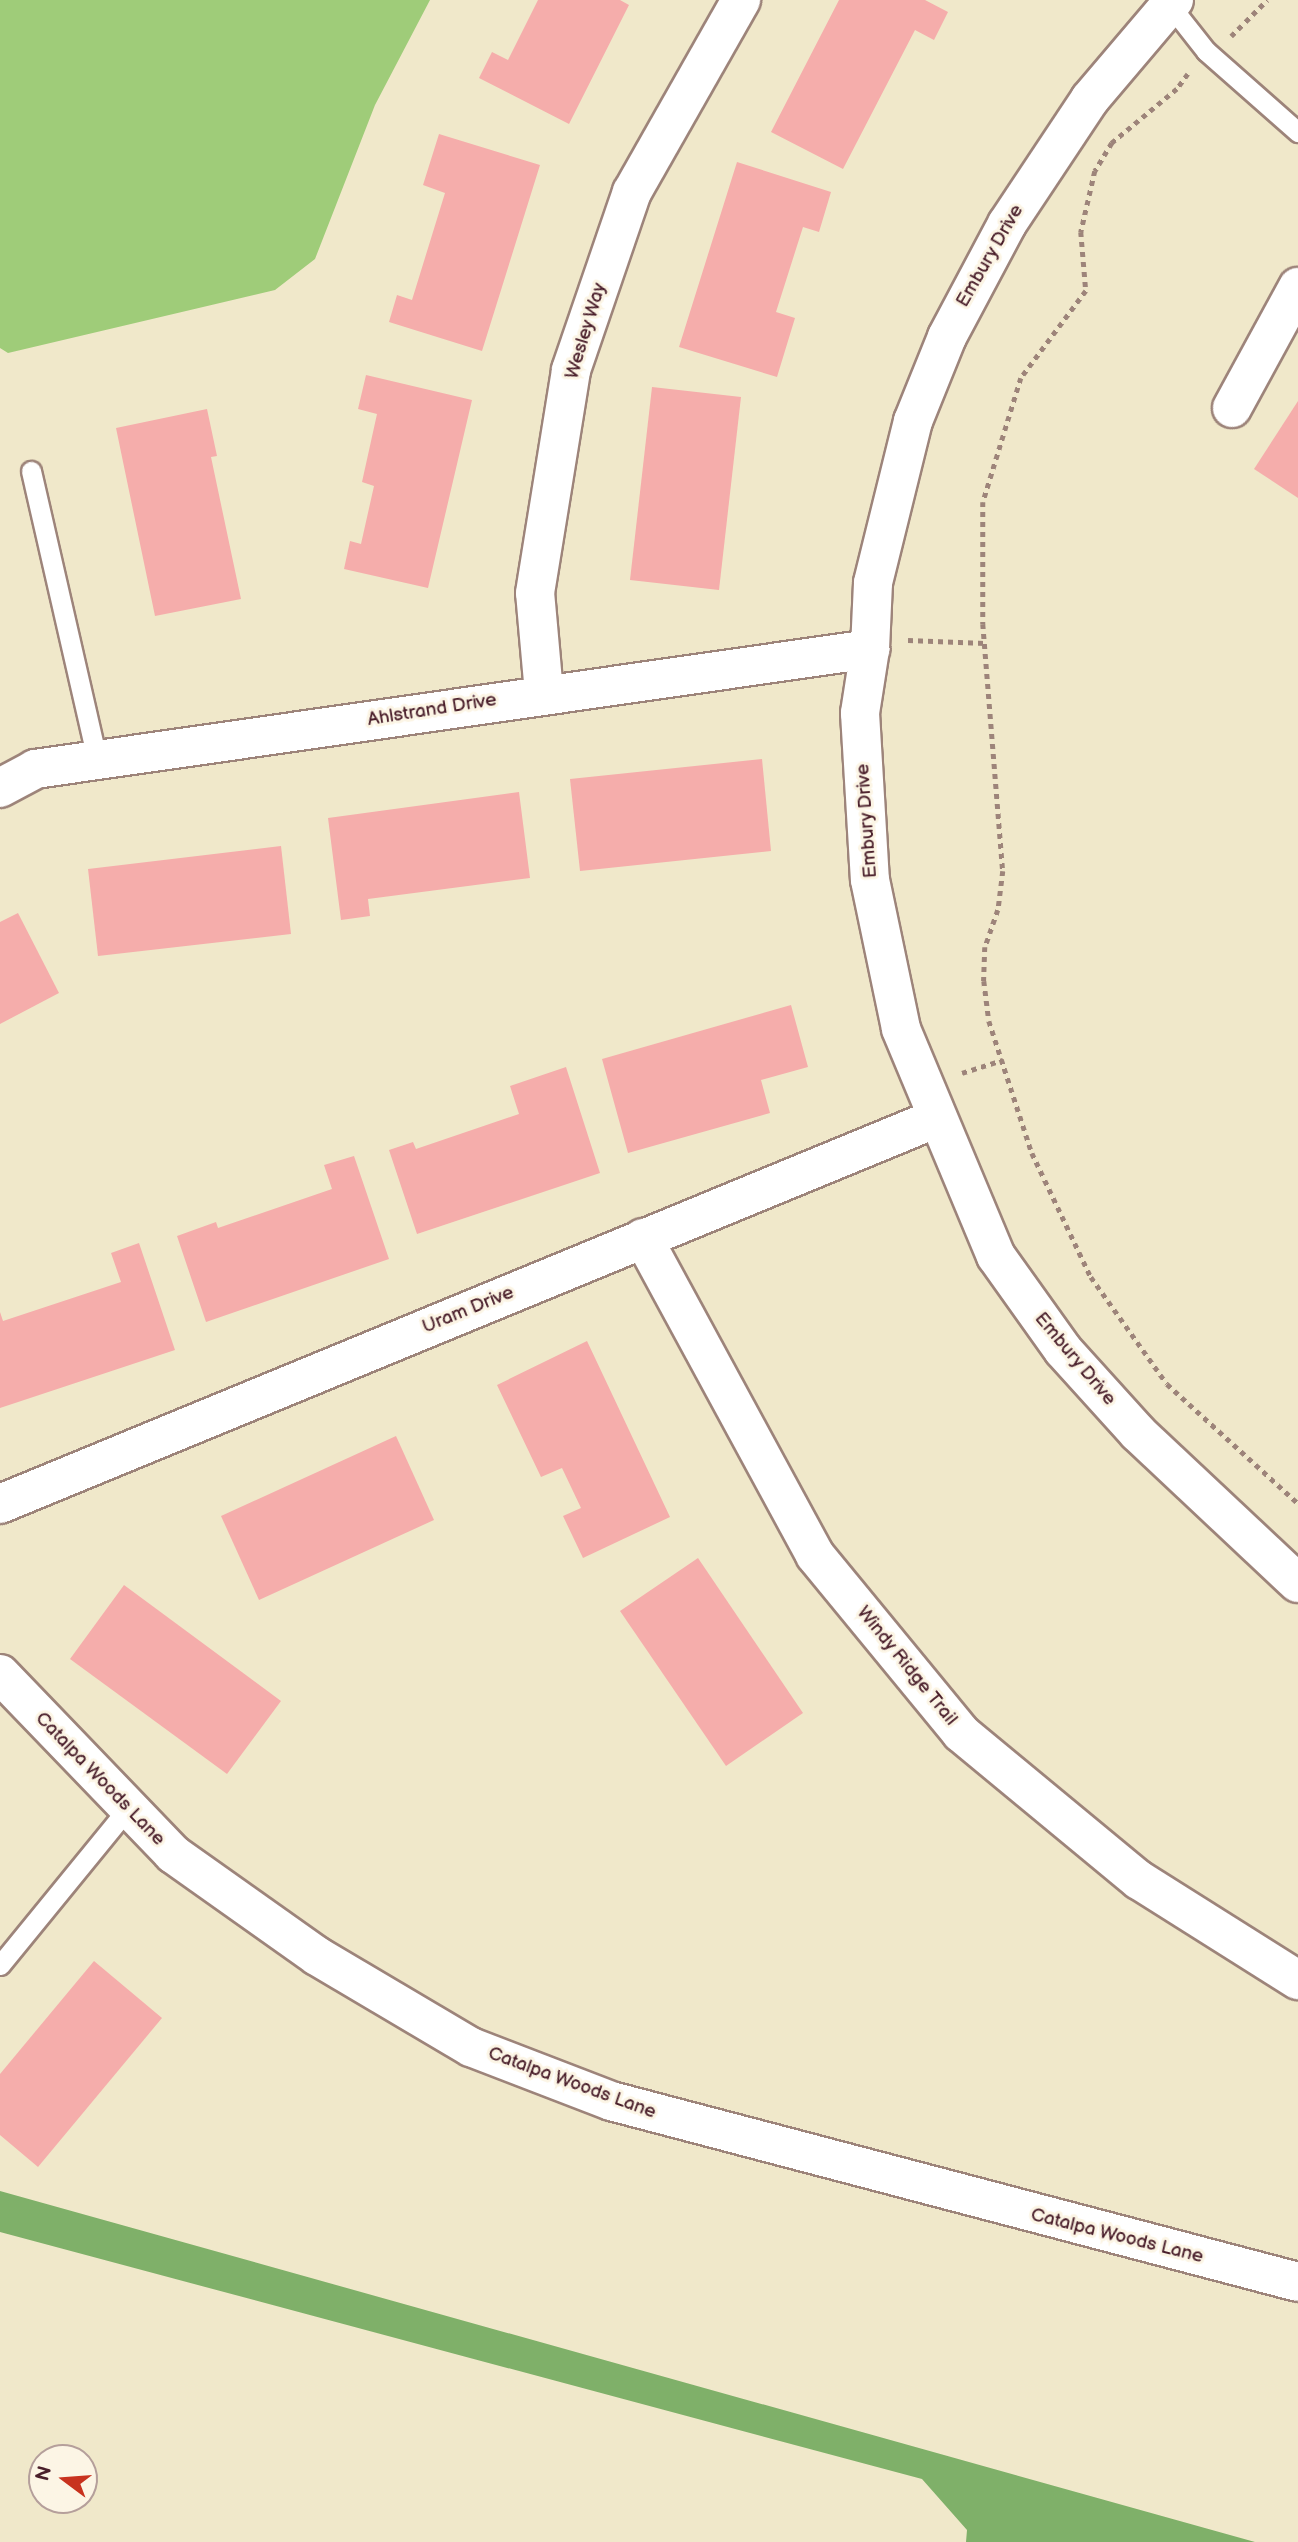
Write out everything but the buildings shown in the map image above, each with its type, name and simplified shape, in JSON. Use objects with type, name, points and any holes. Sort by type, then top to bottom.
[{"type":"street","name":"Wesley Way","points":[[544,693],[535,593],[571,370],[632,192],[741,0]]},
{"type":"street","name":"Embury Drive","points":[[1169,1],[1090,99],[1022,201],[947,337],[913,421],[873,583],[870,649],[860,713],[870,880],[901,1029],[996,1256],[1063,1350],[1138,1433],[1298,1583]]},
{"type":"street","points":[[1232,408],[1298,287]]},
{"type":"street","name":"Ahlstrand Drive","points":[[0,788],[35,768],[544,693],[870,649]]},
{"type":"street","name":"Uram Drive","points":[[0,1504],[937,1118]]},
{"type":"street","name":"Windy Ridge Trail","points":[[643,1238],[815,1555],[961,1733],[1139,1880],[1298,1980]]},
{"type":"street","name":"Catalpa Woods Lane","points":[[0,1674],[173,1854],[317,1956],[471,2047],[624,2105],[1298,2282]]},
{"type":"lane","points":[[1169,1],[1206,51],[1298,132]]},
{"type":"lane","points":[[31,471],[97,760]]},
{"type":"lane","points":[[0,1965],[128,1808]]},
{"type":"path","points":[[1267,0],[1236,34],[1206,51],[1177,89],[1112,143],[1095,171],[1081,232],[1086,291],[1021,378],[983,502],[985,643],[1003,871],[998,910],[985,947],[984,981],[989,1021],[1032,1153],[1091,1277],[1167,1384],[1298,1503]]},
{"type":"path","points":[[870,649],[900,640],[985,643]]},
{"type":"green space","points":[[0,0],[430,0],[375,105],[315,259],[275,290],[8,353],[0,348]]},
{"type":"green space","points":[[0,2191],[1255,2542],[966,2542],[967,2530],[922,2479],[0,2232]]}]
